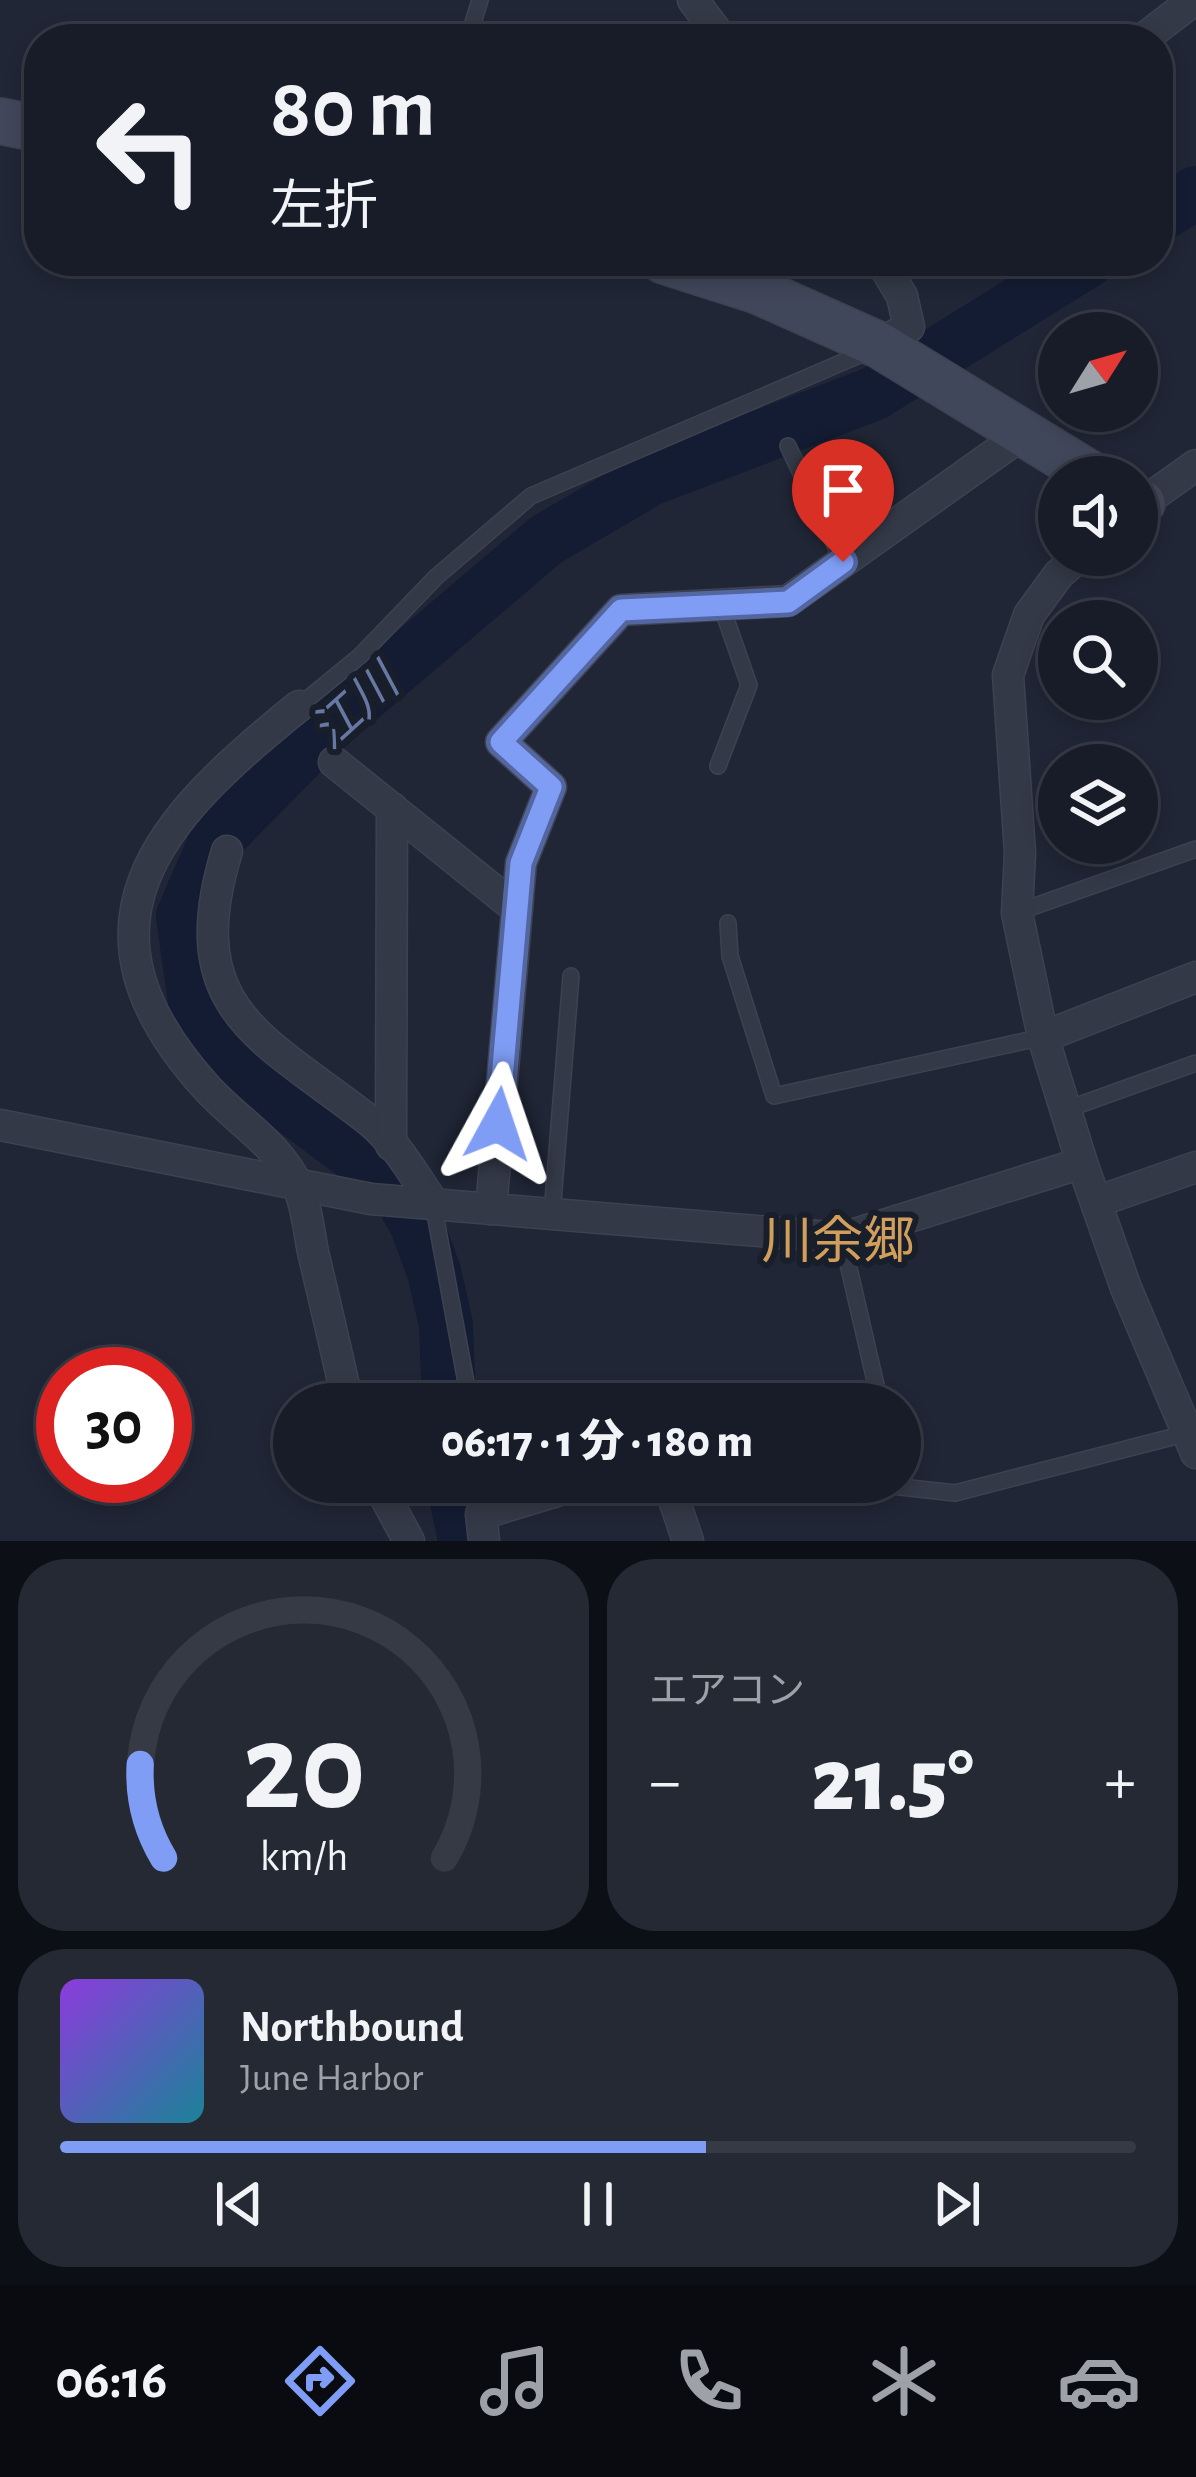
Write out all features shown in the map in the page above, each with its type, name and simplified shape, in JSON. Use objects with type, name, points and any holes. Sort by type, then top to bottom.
[{"type":"street","points":[[1163,24],[1194,0]]},
{"type":"street","points":[[711,276],[758,291],[887,351],[1057,456]]},
{"type":"street","points":[[887,351],[909,327],[902,296],[890,276]]},
{"type":"street","points":[[491,1209],[521,863],[551,787],[501,742],[621,610],[788,602],[1021,436]]},
{"type":"street","points":[[1158,491],[1196,465]]},
{"type":"street","points":[[1058,576],[1029,615],[1008,675],[1020,854],[1017,913],[1043,1037],[1082,1163],[1192,1443]]},
{"type":"street","points":[[299,706],[222,768],[194,802],[154,854],[132,917],[138,987],[208,1088],[268,1142],[299,1189],[343,1383]]},
{"type":"street","points":[[334,762],[517,909]]},
{"type":"street","points":[[391,1145],[392,808]]},
{"type":"street","points":[[227,851],[209,946],[227,994],[256,1037],[374,1125],[428,1202]]},
{"type":"street","points":[[1043,1037],[1196,977]]},
{"type":"street","points":[[0,1125],[299,1189],[371,1199],[842,1238],[1082,1163]]},
{"type":"street","points":[[1096,1202],[1196,1167]]},
{"type":"street","points":[[388,1503],[409,1541]]},
{"type":"street","points":[[483,1528],[540,1503]]},
{"type":"street","points":[[675,1503],[688,1541]]},
{"type":"lane","points":[[299,706],[531,496],[887,351]]},
{"type":"lane","points":[[788,446],[843,562]]},
{"type":"lane","points":[[718,766],[748,685],[721,605]]},
{"type":"lane","points":[[1017,913],[1196,849]]},
{"type":"lane","points":[[728,923],[730,956],[774,1096],[1043,1037]]},
{"type":"lane","points":[[552,1214],[571,976]]},
{"type":"lane","points":[[1065,1110],[1196,1063]]},
{"type":"lane","points":[[428,1202],[466,1383]]},
{"type":"lane","points":[[842,1238],[876,1383]]},
{"type":"lane","points":[[921,1489],[956,1493],[1192,1443]]},
{"type":"waterway","name":"江川","points":[[1173,207],[1196,193]]},
{"type":"waterway","name":"江川","points":[[448,1383],[446,1324],[434,1272],[416,1223],[393,1183],[251,1077],[195,1003],[183,916],[216,840],[331,723],[546,540],[650,479],[873,394],[1063,276]]},
{"type":"waterway","name":"江川","points":[[457,1503],[465,1541]]},
{"type":"district","name":"川余郷","points":[[838,1240]]},
{"type":"route","points":[[498,1124],[521,863],[551,787],[501,742],[621,610],[788,602],[843,562]]}]
